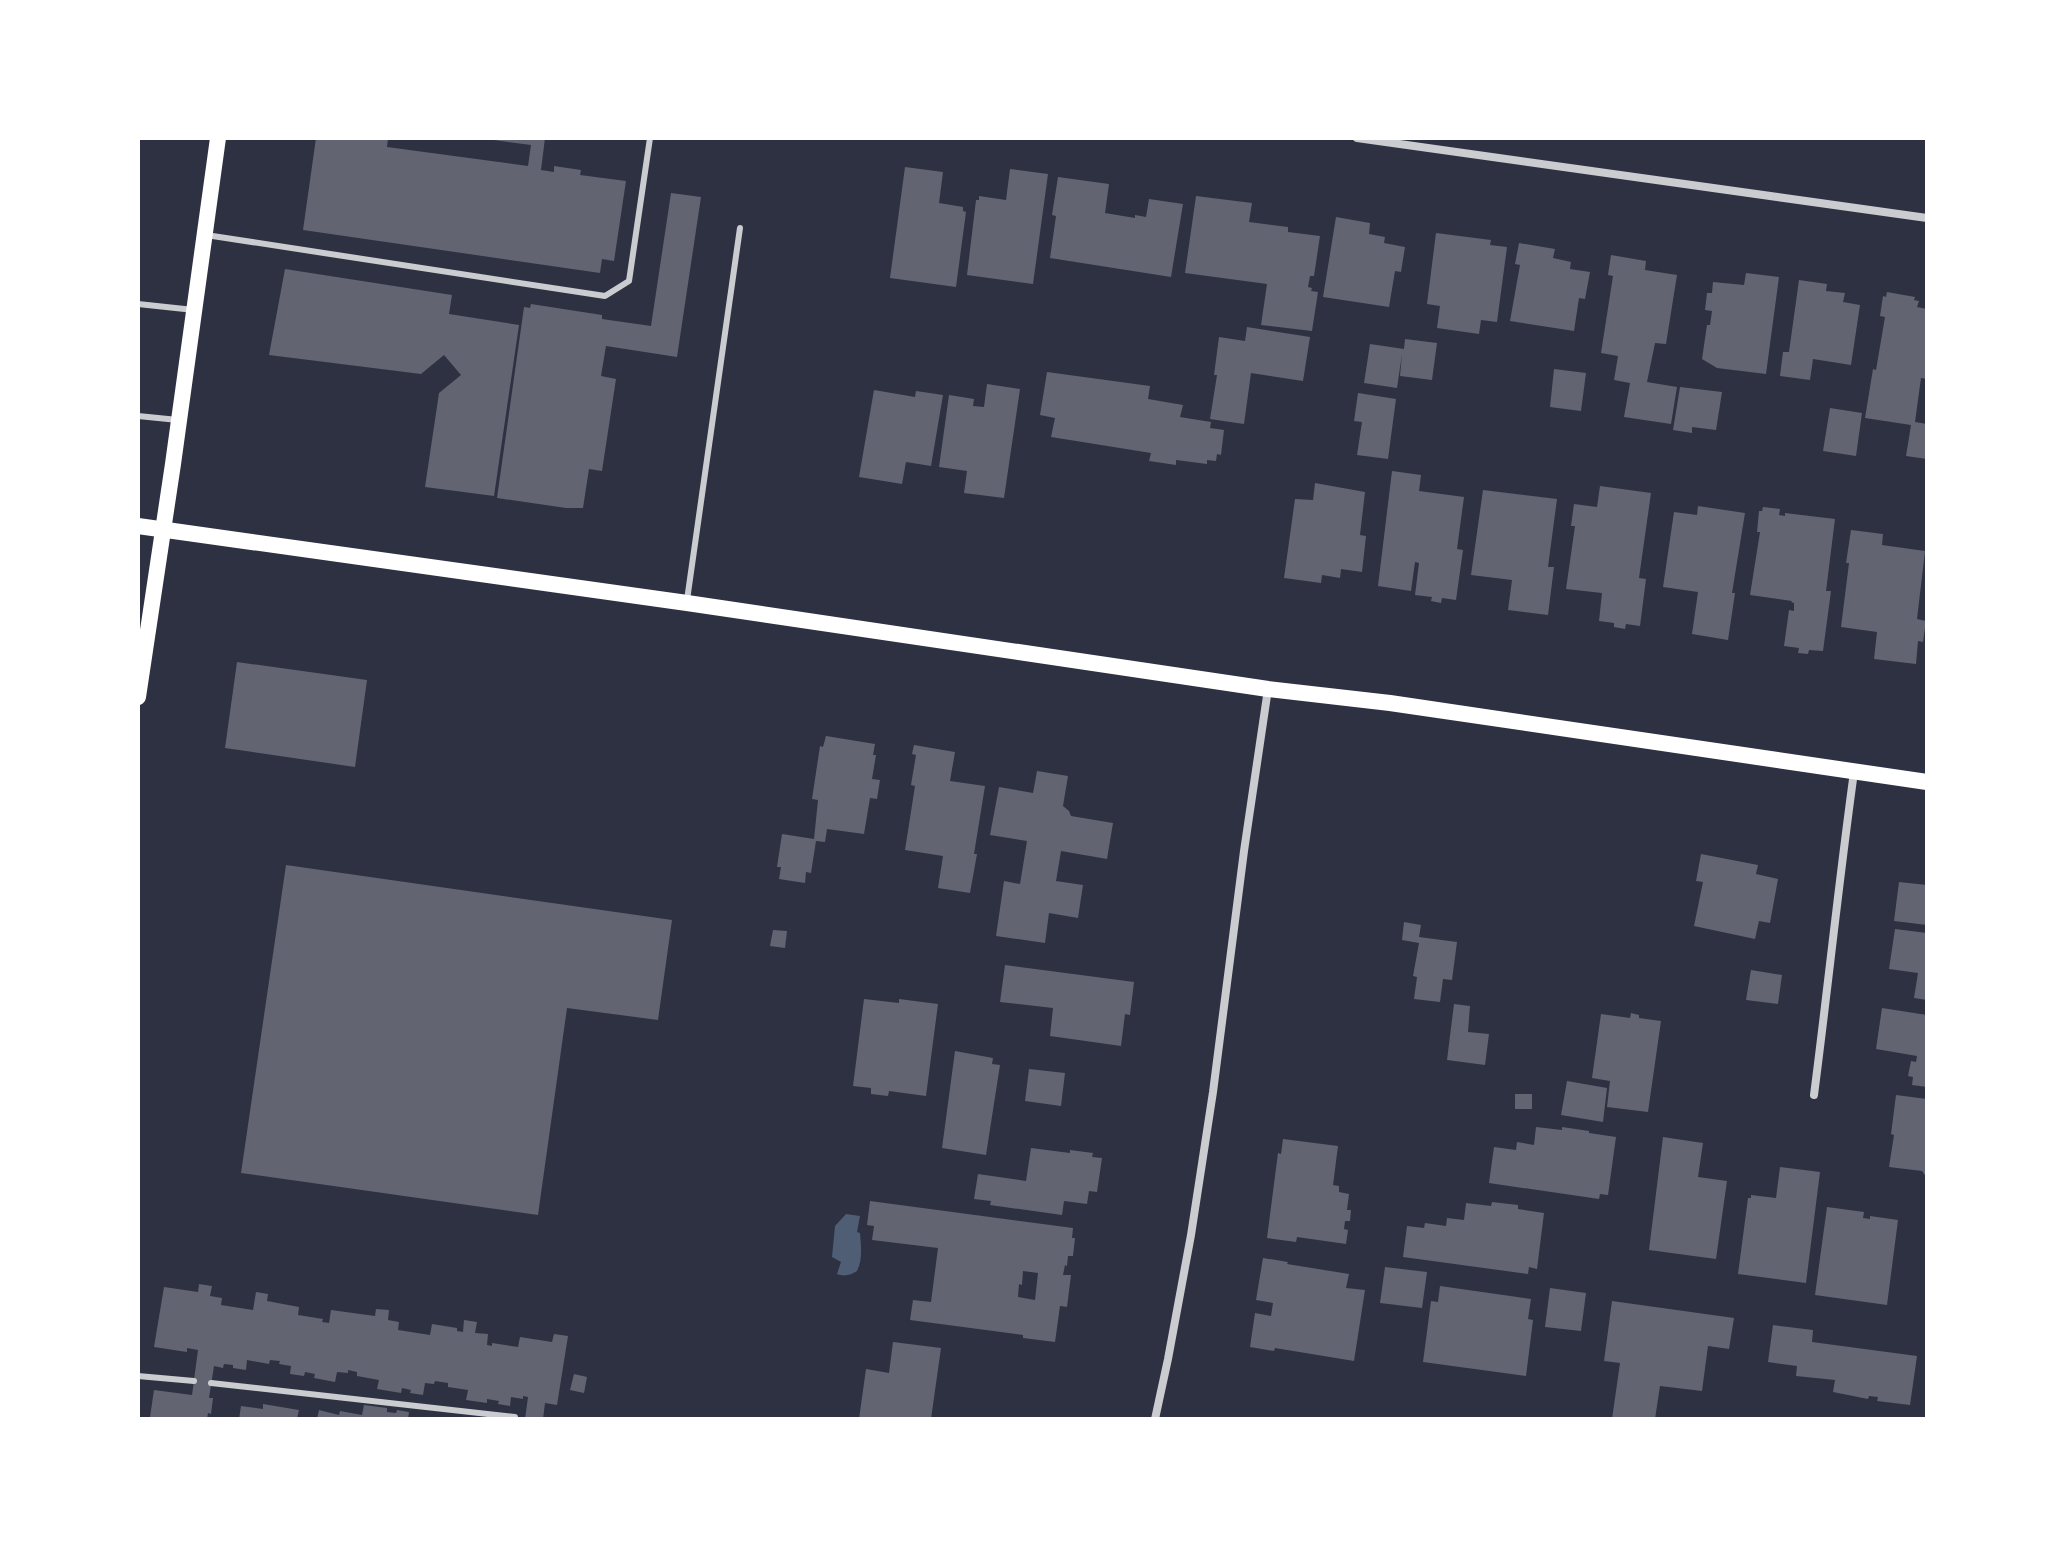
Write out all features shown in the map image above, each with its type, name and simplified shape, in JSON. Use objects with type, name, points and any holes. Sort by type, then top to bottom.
[{"type":"main road","points":[[138,697],[218,138]]},
{"type":"main road","points":[[138,526],[1927,782]]},
{"type":"street","points":[[1357,138],[1927,218]]},
{"type":"street","points":[[1155,1419],[1196,1206],[1268,689]]},
{"type":"street","points":[[1814,1095],[1854,772]]},
{"type":"lane","points":[[204,235],[605,296],[629,281],[650,138]]},
{"type":"lane","points":[[687,603],[740,228]]},
{"type":"lane","points":[[138,304],[194,310]]},
{"type":"lane","points":[[138,416],[179,420]]},
{"type":"lane","points":[[138,1376],[194,1381]]},
{"type":"lane","points":[[211,1383],[515,1417]]},
{"type":"water","points":[[846,1214],[860,1216],[857,1232],[860,1233],[861,1252],[857,1271],[843,1275],[837,1274],[841,1262],[832,1257],[835,1226]]},
{"type":"building","points":[[316,138],[388,138],[387,147],[528,166],[531,145],[494,138],[545,138],[541,170],[554,172],[554,166],[581,170],[580,175],[626,181],[614,261],[602,259],[600,273],[303,230]]},
{"type":"building","points":[[905,167],[943,172],[939,203],[963,207],[966,212],[956,287],[890,278]]},
{"type":"building","points":[[1010,169],[1048,174],[1033,284],[967,275],[976,200],[979,196],[1006,200]]},
{"type":"building","points":[[1058,177],[1109,184],[1105,213],[1146,217],[1149,199],[1183,204],[1171,277],[1050,258]]},
{"type":"building","points":[[671,193],[701,197],[677,357],[606,346],[601,376],[616,379],[602,471],[589,469],[583,508],[497,498],[524,307],[530,308],[531,304],[651,326]]},
{"type":"building","points":[[1196,196],[1252,203],[1249,222],[1288,227],[1288,232],[1320,236],[1314,276],[1310,276],[1308,287],[1318,292],[1312,331],[1261,325],[1267,284],[1185,273]]},
{"type":"building","points":[[1336,217],[1370,223],[1369,234],[1385,237],[1384,243],[1405,247],[1401,272],[1395,271],[1389,307],[1323,297]]},
{"type":"building","points":[[1436,233],[1491,240],[1490,245],[1507,247],[1497,322],[1481,320],[1479,334],[1437,328],[1440,306],[1427,304]]},
{"type":"building","points":[[1519,243],[1555,249],[1553,258],[1571,262],[1570,269],[1590,272],[1585,299],[1579,298],[1574,331],[1510,321],[1520,265],[1515,264]]},
{"type":"building","points":[[1611,255],[1646,261],[1645,270],[1677,275],[1666,344],[1655,343],[1647,382],[1677,387],[1671,424],[1624,417],[1630,383],[1614,380],[1618,356],[1601,353],[1613,276],[1608,275]]},
{"type":"building","points":[[285,269],[452,295],[449,314],[519,325],[494,496],[425,487],[439,393],[461,375],[444,355],[421,374],[269,355]]},
{"type":"building","points":[[1746,273],[1779,277],[1766,374],[1717,368],[1702,359],[1712,311],[1705,310],[1707,293],[1712,293],[1713,282],[1744,285]]},
{"type":"building","points":[[1799,280],[1827,284],[1826,291],[1845,293],[1843,302],[1860,305],[1851,365],[1813,359],[1810,380],[1780,376],[1783,352],[1789,352]]},
{"type":"building","points":[[1887,292],[1915,297],[1914,300],[1919,301],[1917,307],[1927,309],[1927,379],[1921,378],[1915,422],[1927,424],[1927,459],[1906,456],[1911,425],[1865,418],[1885,317],[1880,316],[1883,296],[1886,297]]},
{"type":"building","points":[[1247,327],[1310,337],[1303,381],[1251,373],[1244,424],[1210,419],[1219,337],[1245,341]]},
{"type":"building","points":[[1405,339],[1437,343],[1432,380],[1400,376],[1402,354],[1397,388],[1364,383],[1370,344],[1404,349]]},
{"type":"building","points":[[1554,369],[1586,373],[1581,411],[1550,407]]},
{"type":"building","points":[[1047,372],[1150,386],[1148,399],[1183,405],[1180,417],[1211,422],[1210,428],[1224,430],[1221,455],[1217,454],[1216,461],[1207,460],[1207,464],[1176,460],[1176,465],[1149,461],[1151,453],[1051,437],[1055,418],[1040,415]]},
{"type":"building","points":[[987,384],[1020,389],[1004,498],[964,493],[967,471],[939,467],[949,395],[974,399],[973,406],[984,407]]},
{"type":"building","points":[[1680,387],[1722,392],[1716,430],[1692,427],[1692,433],[1673,430]]},
{"type":"building","points":[[874,390],[915,397],[916,391],[943,395],[931,466],[906,462],[902,484],[859,477]]},
{"type":"building","points":[[1358,393],[1396,399],[1388,459],[1357,455],[1362,422],[1354,421]]},
{"type":"building","points":[[1830,408],[1862,413],[1856,456],[1823,451]]},
{"type":"building","points":[[1392,471],[1421,475],[1419,491],[1464,497],[1457,549],[1463,550],[1456,600],[1442,598],[1441,603],[1431,601],[1432,597],[1415,595],[1419,563],[1415,562],[1411,591],[1378,586]]},
{"type":"building","points":[[1315,483],[1365,492],[1360,535],[1366,536],[1362,572],[1341,569],[1340,578],[1322,575],[1321,583],[1284,578],[1295,499],[1313,500]]},
{"type":"building","points":[[1600,486],[1651,493],[1639,578],[1646,579],[1640,626],[1626,624],[1625,629],[1614,627],[1614,623],[1599,621],[1602,593],[1566,589],[1575,526],[1571,526],[1574,504],[1597,507]]},
{"type":"building","points":[[1483,490],[1557,499],[1548,567],[1554,567],[1548,615],[1508,610],[1512,580],[1471,575]]},
{"type":"building","points":[[1698,506],[1745,513],[1728,640],[1692,634],[1698,592],[1663,587],[1674,512],[1697,515]]},
{"type":"building","points":[[1763,507],[1780,509],[1779,515],[1785,516],[1785,513],[1835,519],[1826,591],[1831,591],[1823,651],[1798,653],[1799,648],[1784,646],[1789,610],[1794,611],[1792,601],[1750,595],[1760,532],[1757,532],[1759,511]]},
{"type":"building","points":[[1851,530],[1883,534],[1882,545],[1925,551],[1917,619],[1926,621],[1923,642],[1918,641],[1916,664],[1874,659],[1877,632],[1841,627]]},
{"type":"building","points":[[237,662],[367,680],[355,767],[225,748]]},
{"type":"building","points":[[826,736],[875,744],[872,779],[880,780],[877,799],[870,798],[864,834],[827,829],[825,842],[816,841],[811,873],[806,872],[805,883],[779,879],[781,867],[777,867],[782,834],[814,839],[818,800],[812,799],[820,746],[823,747]]},
{"type":"building","points":[[914,745],[955,752],[950,781],[985,786],[970,893],[938,888],[943,856],[905,850],[915,786],[911,785],[916,755],[912,754]]},
{"type":"building","points":[[1037,771],[1068,776],[1063,806],[1071,816],[1113,823],[1107,859],[1061,851],[1056,881],[1083,885],[1078,918],[1049,913],[1045,943],[996,936],[1004,881],[1020,884],[1027,841],[990,835],[999,787],[1033,793]]},
{"type":"building","points":[[1701,854],[1758,865],[1756,874],[1778,879],[1770,923],[1759,921],[1755,939],[1694,926],[1703,882],[1696,881]]},
{"type":"building","points":[[286,865],[672,920],[658,1020],[567,1008],[538,1215],[241,1173]]},
{"type":"building","points":[[1899,882],[1927,885],[1927,925],[1894,921]]},
{"type":"building","points":[[1404,922],[1421,925],[1419,937],[1457,942],[1452,980],[1443,979],[1440,1002],[1414,999],[1417,977],[1413,976],[1419,943],[1402,940]]},
{"type":"building","points":[[1895,929],[1927,933],[1927,1000],[1914,998],[1918,973],[1889,969]]},
{"type":"building","points":[[773,930],[787,931],[785,948],[770,946]]},
{"type":"building","points":[[1005,965],[1134,982],[1130,1015],[1125,1014],[1121,1046],[1050,1036],[1053,1008],[1000,1002]]},
{"type":"building","points":[[1751,970],[1782,975],[1778,1004],[1746,1000]]},
{"type":"building","points":[[864,999],[938,1004],[926,1096],[889,1091],[888,1096],[871,1094],[871,1088],[853,1086]]},
{"type":"building","points":[[1454,1004],[1470,1006],[1468,1032],[1489,1034],[1485,1065],[1447,1060]]},
{"type":"building","points":[[1882,1008],[1927,1015],[1927,1087],[1912,1085],[1913,1077],[1908,1076],[1911,1061],[1916,1062],[1917,1056],[1876,1049]]},
{"type":"building","points":[[1631,1013],[1639,1015],[1639,1018],[1661,1021],[1648,1112],[1607,1107],[1610,1081],[1592,1078],[1601,1014],[1630,1018]]},
{"type":"building","points":[[955,1051],[993,1058],[992,1064],[1000,1065],[986,1155],[942,1148]]},
{"type":"building","points":[[1029,1069],[1065,1073],[1061,1106],[1025,1101]]},
{"type":"building","points":[[1567,1081],[1607,1088],[1603,1122],[1561,1115]]},
{"type":"building","points":[[1515,1094],[1532,1094],[1532,1109],[1515,1109]]},
{"type":"building","points":[[1896,1095],[1927,1099],[1927,1178],[1922,1171],[1889,1167]]},
{"type":"building","points":[[1536,1127],[1562,1130],[1562,1127],[1616,1137],[1608,1195],[1600,1194],[1599,1199],[1489,1183],[1494,1147],[1516,1150],[1517,1142],[1534,1145]]},
{"type":"building","points":[[1663,1137],[1703,1143],[1698,1177],[1727,1181],[1716,1259],[1649,1250]]},
{"type":"building","points":[[1283,1139],[1338,1146],[1333,1185],[1339,1186],[1339,1192],[1349,1194],[1347,1210],[1351,1210],[1350,1221],[1345,1221],[1344,1229],[1348,1230],[1346,1244],[1297,1237],[1296,1242],[1267,1238],[1278,1153],[1281,1154]]},
{"type":"building","points":[[1031,1148],[1093,1153],[1092,1157],[1102,1158],[1097,1192],[1089,1191],[1087,1204],[1064,1201],[1062,1215],[990,1205],[991,1201],[974,1199],[978,1174],[1026,1181]]},
{"type":"building","points":[[1780,1167],[1820,1172],[1806,1283],[1738,1274],[1748,1198],[1751,1195],[1776,1198]]},
{"type":"building","points":[[870,1201],[1073,1228],[1073,1256],[1068,1256],[1063,1275],[1071,1275],[1067,1307],[1060,1306],[1055,1342],[910,1320],[913,1300],[931,1302],[938,1248],[872,1240],[874,1226],[867,1225]],"holes":[[[1023,1271],[1038,1273],[1035,1300],[1018,1297]]]},
{"type":"building","points":[[1492,1202],[1518,1205],[1518,1209],[1544,1213],[1537,1269],[1529,1267],[1528,1274],[1403,1257],[1407,1226],[1424,1228],[1425,1223],[1446,1226],[1447,1218],[1464,1220],[1466,1203],[1491,1206]]},
{"type":"building","points":[[1827,1207],[1864,1212],[1863,1218],[1898,1220],[1887,1305],[1815,1295]]},
{"type":"building","points":[[1263,1258],[1349,1274],[1346,1288],[1365,1290],[1354,1361],[1250,1347],[1255,1313],[1271,1316],[1273,1303],[1256,1300]]},
{"type":"building","points":[[1385,1267],[1427,1272],[1422,1308],[1380,1303]]},
{"type":"building","points":[[199,1284],[212,1286],[210,1296],[222,1298],[221,1305],[253,1310],[256,1292],[268,1294],[267,1301],[299,1307],[298,1315],[329,1323],[331,1310],[375,1316],[376,1309],[389,1310],[388,1320],[399,1322],[398,1330],[430,1335],[432,1324],[463,1332],[464,1320],[477,1322],[475,1333],[488,1334],[487,1345],[492,1346],[492,1343],[518,1347],[520,1337],[552,1342],[554,1334],[568,1336],[557,1405],[545,1403],[543,1419],[525,1419],[528,1397],[511,1397],[510,1406],[487,1399],[487,1403],[466,1400],[468,1390],[435,1381],[434,1384],[425,1383],[423,1395],[402,1388],[401,1393],[377,1389],[379,1380],[357,1376],[357,1372],[348,1370],[348,1373],[337,1372],[335,1382],[314,1378],[315,1374],[305,1372],[304,1376],[290,1374],[291,1366],[279,1364],[280,1361],[270,1360],[269,1364],[247,1360],[246,1370],[233,1368],[233,1365],[224,1364],[223,1368],[214,1366],[209,1398],[213,1398],[211,1414],[208,1413],[207,1419],[153,1419],[150,1417],[154,1390],[192,1395],[198,1350],[187,1348],[187,1352],[154,1347],[164,1287],[198,1292]]},
{"type":"building","points":[[1440,1286],[1531,1299],[1528,1319],[1533,1320],[1526,1376],[1423,1362],[1431,1301],[1438,1302]]},
{"type":"building","points":[[1550,1288],[1586,1293],[1581,1331],[1545,1327]]},
{"type":"building","points":[[1612,1301],[1734,1318],[1729,1349],[1708,1346],[1702,1391],[1660,1386],[1655,1419],[1612,1419],[1620,1363],[1604,1361]]},
{"type":"building","points":[[1773,1325],[1813,1330],[1812,1342],[1917,1356],[1910,1405],[1877,1401],[1878,1397],[1869,1396],[1868,1399],[1833,1392],[1835,1380],[1796,1376],[1797,1366],[1768,1362]]},
{"type":"building","points":[[893,1342],[941,1348],[931,1419],[859,1419],[866,1369],[889,1373]]},
{"type":"building","points":[[574,1374],[587,1377],[584,1393],[570,1390]]},
{"type":"building","points":[[263,1404],[299,1410],[297,1419],[239,1419],[241,1406],[263,1409]]},
{"type":"building","points":[[364,1405],[387,1408],[387,1412],[409,1412],[408,1419],[317,1419],[319,1410],[339,1415],[340,1411],[362,1415]]}]
